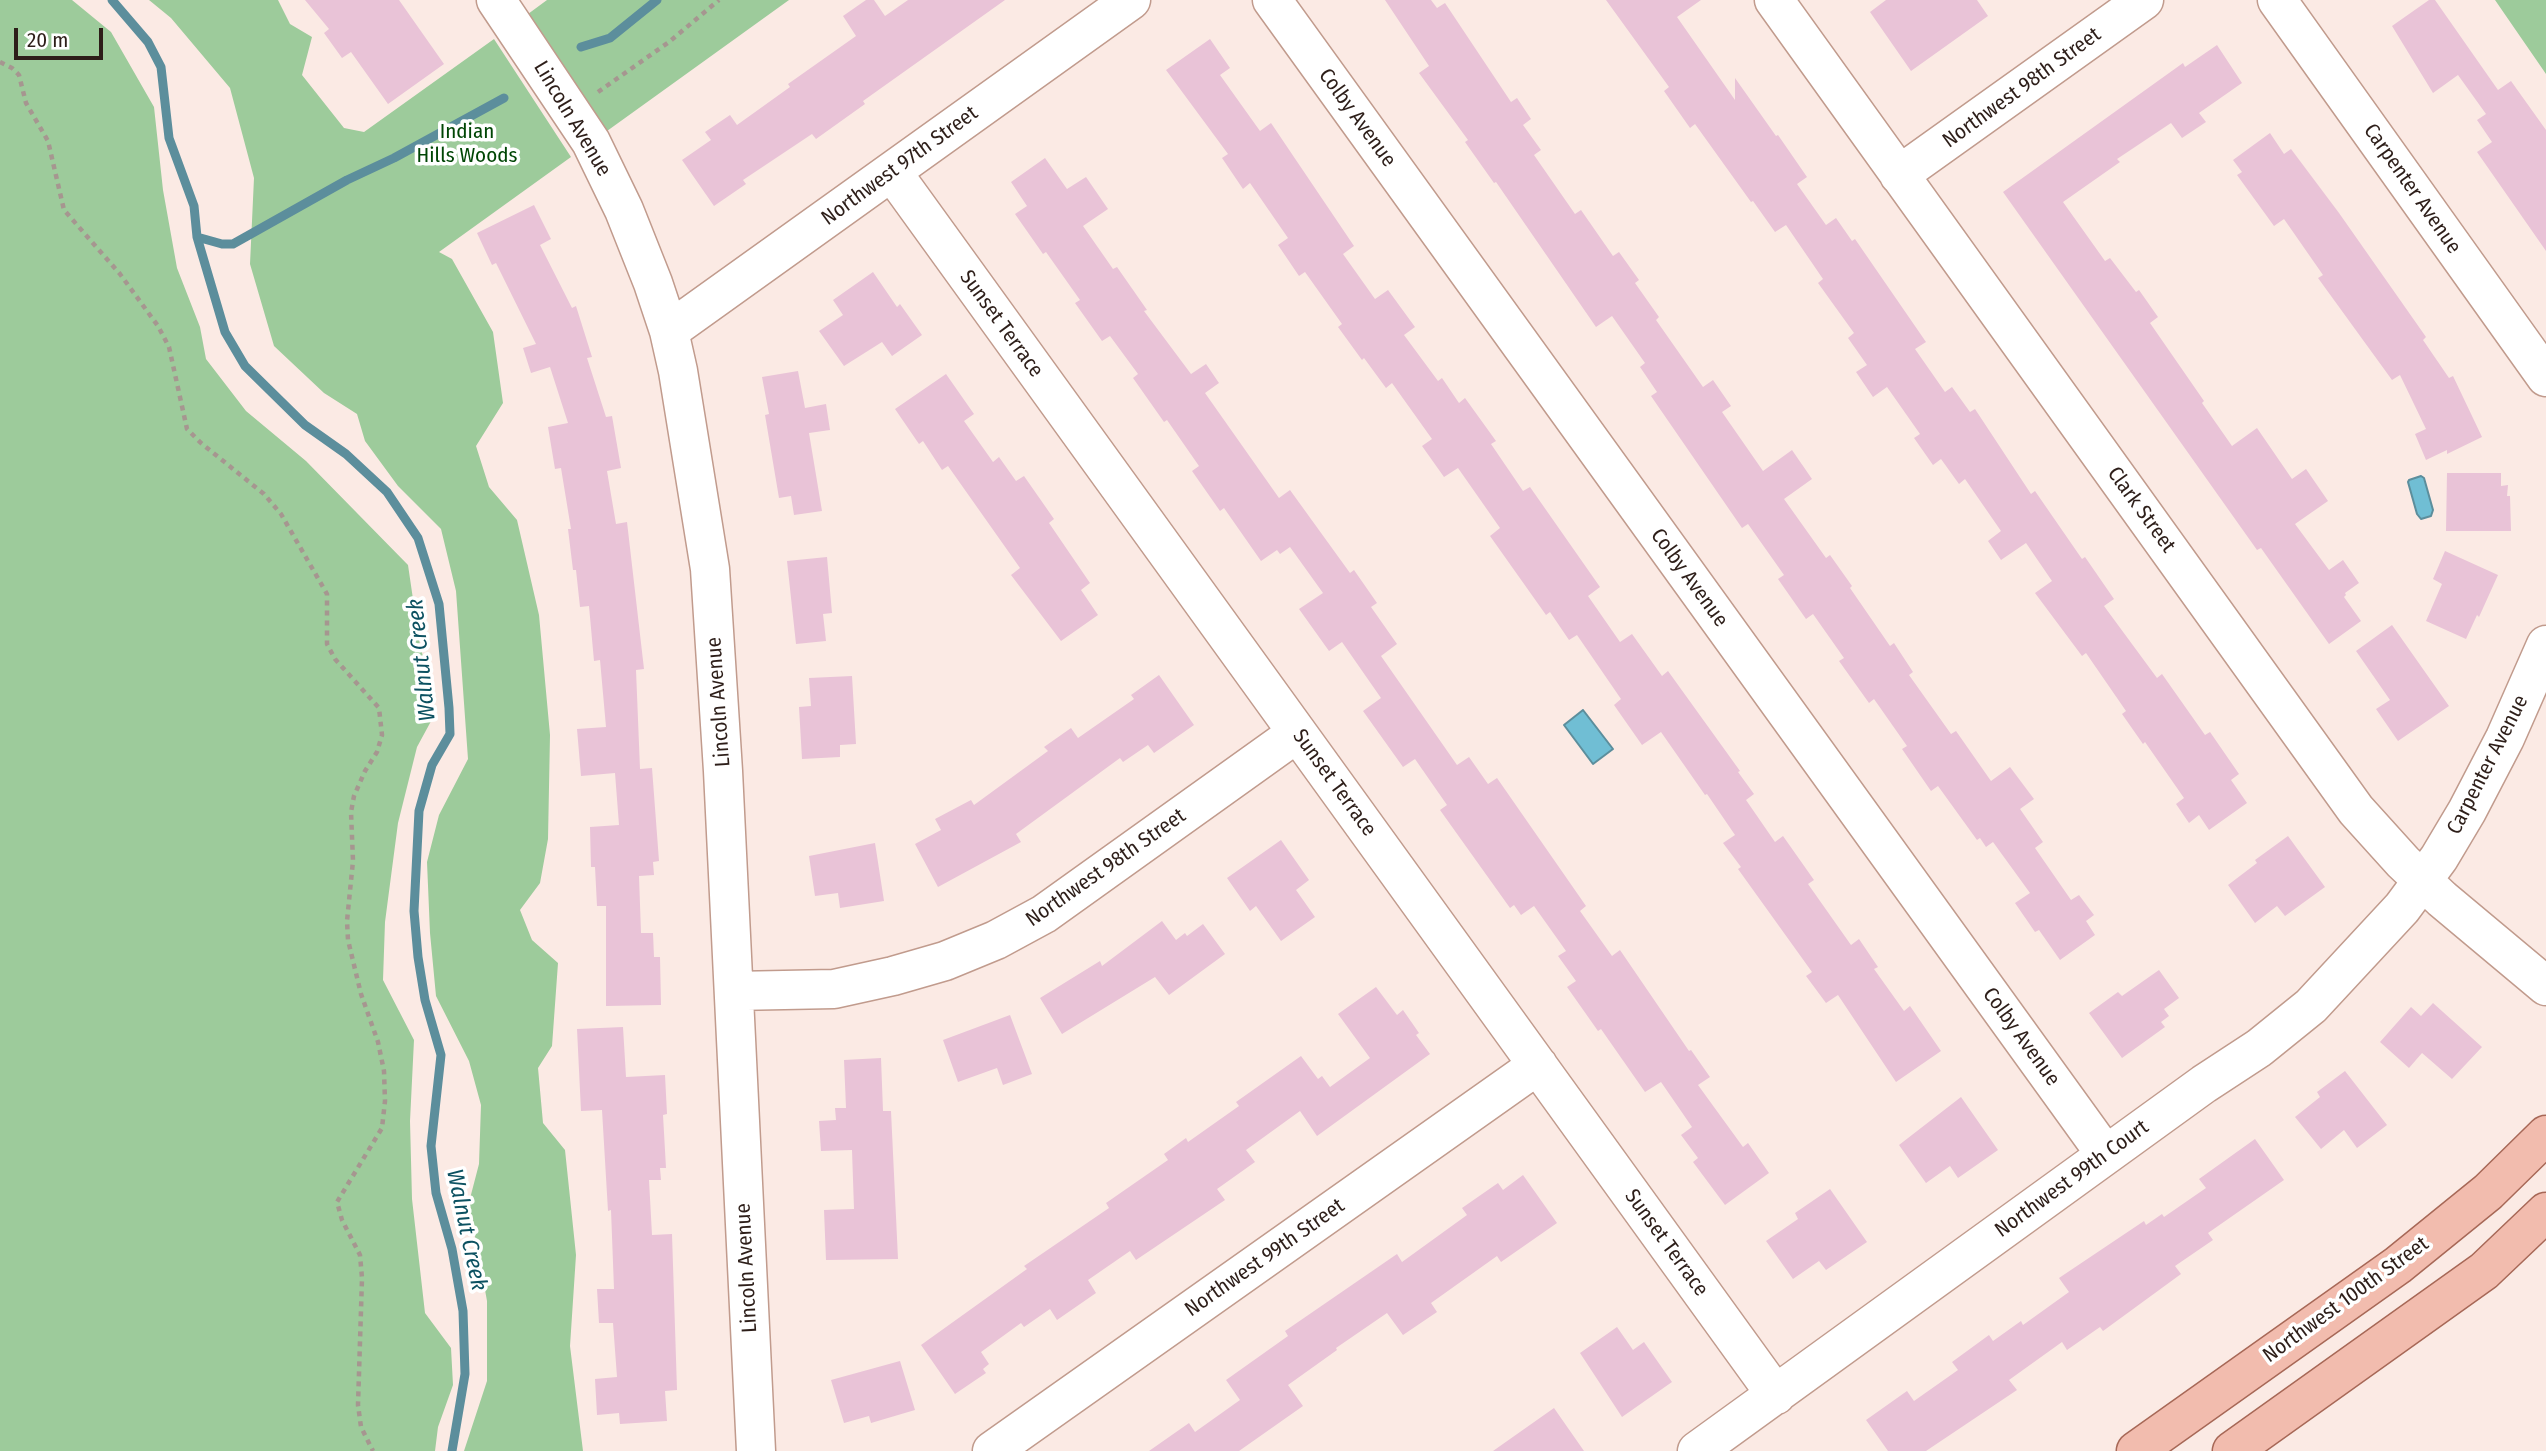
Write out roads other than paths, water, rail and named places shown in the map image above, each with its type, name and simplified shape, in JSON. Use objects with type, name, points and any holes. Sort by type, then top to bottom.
[{"type":"main road","name":"Northwest 100th Street","points":[[2136,1451],[2398,1265],[2488,1192],[2546,1135]]},
{"type":"main road","points":[[2232,1451],[2484,1271],[2546,1212]]},
{"type":"street","name":"Lincoln Avenue","points":[[496,0],[591,142],[624,210],[653,283],[669,331],[678,371],[710,569],[756,1451]]},
{"type":"street","name":"Northwest 97th Street","points":[[669,331],[1131,0]]},
{"type":"street","name":"Colby Avenue","points":[[1272,0],[2106,1155]]},
{"type":"street","name":"Clark Street","points":[[1773,0],[2356,810],[2422,880],[2512,960],[2546,986]]},
{"type":"street","name":"Northwest 98th Street","points":[[1899,175],[2144,0]]},
{"type":"street","name":"Carpenter Avenue","points":[[2277,0],[2546,377]]},
{"type":"street","name":"Sunset Terrace","points":[[892,172],[1776,1395]]},
{"type":"street","name":"Carpenter Avenue","points":[[2422,880],[2467,811],[2505,738],[2546,645]]},
{"type":"street","name":"Northwest 98th Street","points":[[734,992],[834,989],[945,961],[996,940],[1044,914],[1297,733]]},
{"type":"street","name":"Northwest 99th Court","points":[[1697,1451],[2204,1084],[2259,1048],[2311,1006],[2402,908],[2422,880]]},
{"type":"street","name":"Northwest 99th Street","points":[[992,1451],[1538,1065]]},
{"type":"water","points":[[2421,476],[2424,478],[2433,510],[2431,516],[2421,519],[2417,514],[2408,482]]},
{"type":"water","points":[[1583,710],[1613,749],[1593,764],[1564,725]]},
{"type":"waterway","name":"Walnut Creek","points":[[112,0],[148,42],[161,67],[169,138],[194,206],[197,237],[225,332],[245,366],[305,425],[346,454],[387,492],[418,538],[439,604],[450,734],[432,765],[419,811],[414,911],[425,1000],[441,1055],[431,1146],[436,1193],[452,1249],[463,1311],[465,1374],[452,1451]]},
{"type":"waterway","points":[[581,47],[610,38],[657,0]]},
{"type":"waterway","points":[[197,237],[233,244],[347,180],[394,158],[504,98]]},
{"type":"park label","name":"Indian Hills Woods","points":[[467,144]]}]
